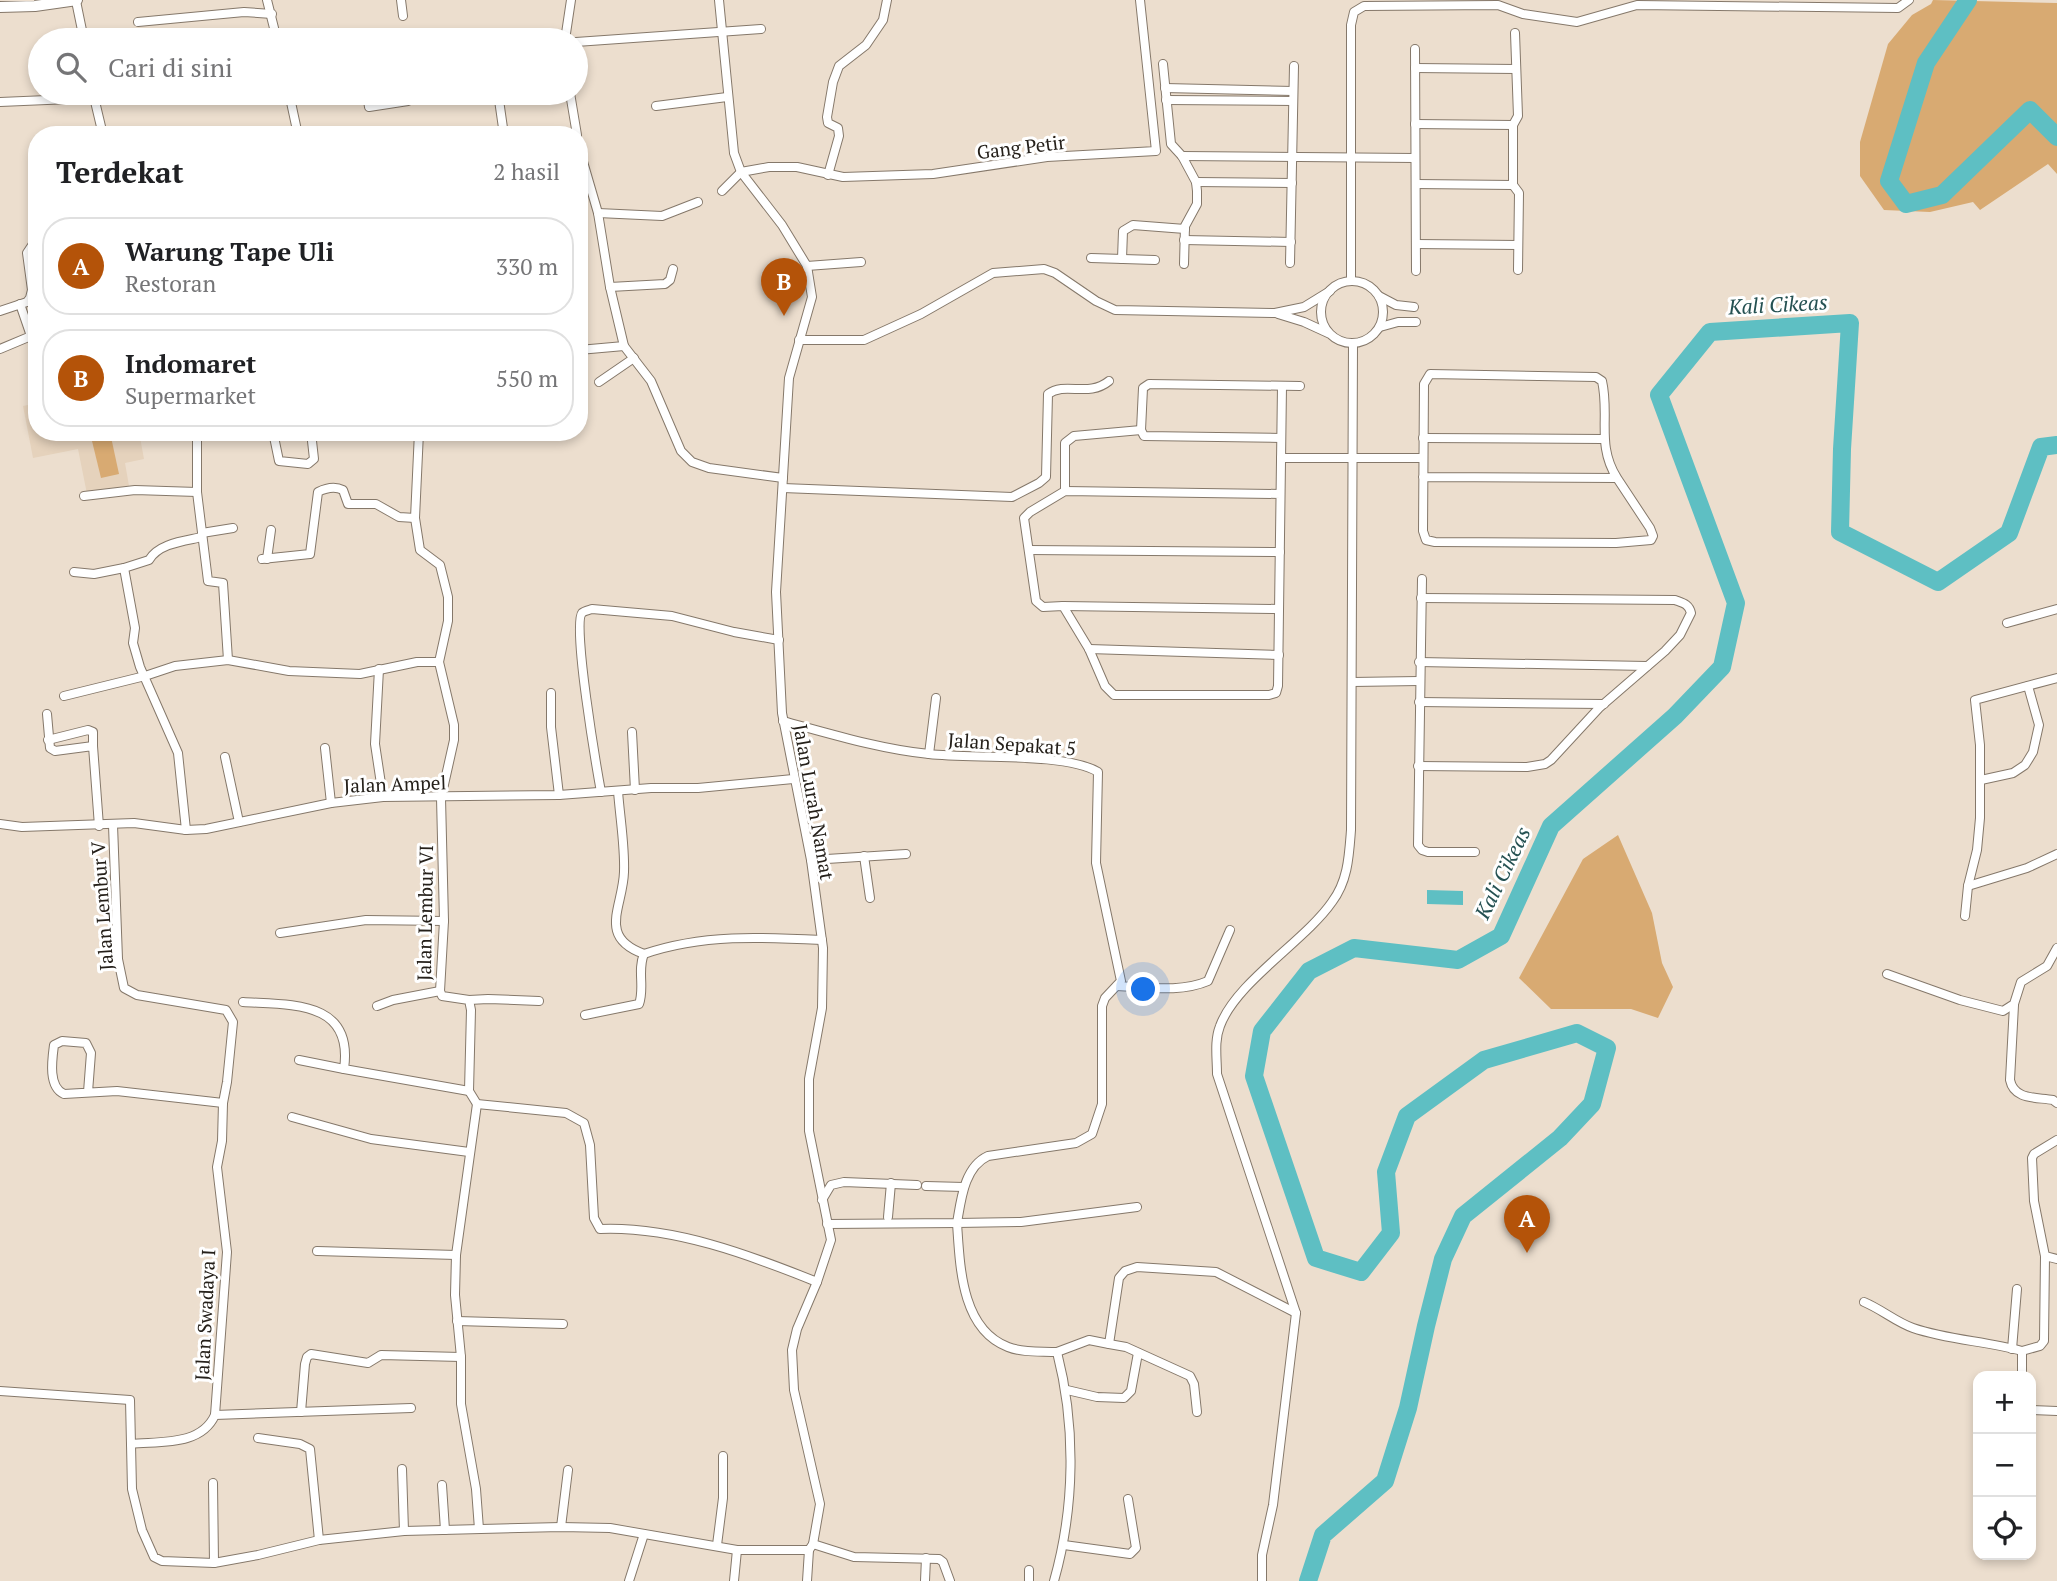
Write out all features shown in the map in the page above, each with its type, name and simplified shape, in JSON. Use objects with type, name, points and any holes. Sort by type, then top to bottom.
[{"type":"main road","points":[[0,7],[35,6],[77,0]]},
{"type":"street","points":[[77,0],[82,28]]},
{"type":"street","points":[[267,0],[275,28]]},
{"type":"street","points":[[401,0],[403,16]]},
{"type":"street","points":[[567,28],[571,0]]},
{"type":"street","name":"Jalan Lurah Namat","points":[[719,0],[731,135],[741,172],[782,225],[807,266],[812,297],[789,378],[776,592],[783,721],[811,860],[822,940],[822,1008],[810,1079],[809,1131],[831,1240],[797,1329],[792,1350],[794,1390],[820,1504],[807,1581]]},
{"type":"street","points":[[828,175],[839,136],[838,128],[828,123],[827,117],[837,70],[866,45],[883,20],[887,0]]},
{"type":"street","name":"Gang Petir","points":[[741,172],[784,167],[828,175],[859,177],[933,174],[1024,159],[1156,151],[1140,0]]},
{"type":"street","points":[[1351,281],[1352,25],[1354,12],[1364,6],[1499,5],[1522,14],[1577,22],[1637,5],[1743,3],[1898,8],[1909,0]]},
{"type":"street","points":[[138,22],[244,12],[272,14]]},
{"type":"street","points":[[588,41],[761,29]]},
{"type":"street","points":[[1515,33],[1518,116],[1513,125],[1513,185],[1519,193],[1518,270]]},
{"type":"street","points":[[1415,49],[1416,271]]},
{"type":"street","points":[[1163,64],[1171,144],[1182,156],[1196,182],[1197,204],[1185,229],[1184,264]]},
{"type":"street","points":[[1290,264],[1294,66]]},
{"type":"street","points":[[1415,68],[1516,69]]},
{"type":"street","points":[[1165,88],[1293,90]]},
{"type":"street","points":[[1228,89],[1228,100]]},
{"type":"street","points":[[656,106],[727,97]]},
{"type":"street","points":[[0,102],[28,100]]},
{"type":"street","points":[[1166,100],[1293,101]]},
{"type":"street","points":[[95,105],[101,126]]},
{"type":"street","points":[[292,105],[296,126]]},
{"type":"street","points":[[500,105],[503,126]]},
{"type":"street","points":[[572,105],[576,126]]},
{"type":"street","points":[[1415,124],[1513,125]]},
{"type":"street","points":[[1182,156],[1415,158]]},
{"type":"street","points":[[722,191],[741,172]]},
{"type":"street","points":[[588,179],[598,214],[610,287],[624,346],[651,381],[681,451],[692,462],[709,468],[783,478]]},
{"type":"street","points":[[1196,182],[1292,183]]},
{"type":"street","points":[[1416,184],[1513,185]]},
{"type":"street","points":[[598,214],[649,218],[662,216],[698,202]]},
{"type":"street","points":[[1122,259],[1123,231],[1126,228],[1133,225],[1185,229]]},
{"type":"street","points":[[1184,240],[1291,242]]},
{"type":"street","points":[[1416,244],[1518,245]]},
{"type":"street","points":[[1091,258],[1155,260]]},
{"type":"street","points":[[807,266],[861,262]]},
{"type":"street","points":[[610,287],[665,284],[670,280],[673,269]]},
{"type":"street","points":[[799,340],[864,340],[921,314],[993,273],[1044,269],[1055,273],[1088,297],[1115,310],[1275,313],[1304,307],[1340,284],[1351,281],[1372,288],[1383,306],[1380,327],[1373,336],[1353,343],[1341,341],[1304,322],[1275,313]]},
{"type":"street","points":[[1330,291],[1323,301],[1321,313],[1324,325],[1331,335]]},
{"type":"street","points":[[1379,296],[1396,305],[1413,307]]},
{"type":"street","points":[[0,311],[28,299]]},
{"type":"street","points":[[20,304],[28,328]]},
{"type":"street","points":[[1380,327],[1398,322],[1416,322]]},
{"type":"street","points":[[0,349],[28,338]]},
{"type":"street","points":[[1262,1581],[1262,1555],[1273,1505],[1296,1313],[1217,1074],[1216,1041],[1220,1024],[1238,997],[1332,903],[1347,871],[1351,830],[1353,343]]},
{"type":"street","points":[[588,348],[624,346]]},
{"type":"street","points":[[599,382],[634,358]]},
{"type":"street","points":[[1432,374],[1596,377],[1602,381],[1604,388],[1604,439],[1610,466],[1653,533],[1651,540],[1557,544],[1431,542],[1425,539],[1424,384],[1432,374]]},
{"type":"street","points":[[783,488],[1012,497],[1046,477],[1048,394],[1055,390],[1094,390],[1109,381]]},
{"type":"street","points":[[1281,439],[1144,436],[1141,430],[1143,388],[1149,384],[1300,386]]},
{"type":"street","points":[[1063,606],[1089,649],[1105,686],[1114,695],[1276,693],[1279,655],[1282,386]]},
{"type":"street","points":[[1065,491],[1065,443],[1069,439],[1073,436],[1141,430]]},
{"type":"street","points":[[1423,438],[1604,439]]},
{"type":"street","points":[[197,441],[197,492],[208,581],[223,583],[228,660]]},
{"type":"street","points":[[275,441],[279,461],[308,464],[314,459],[312,441]]},
{"type":"street","points":[[64,696],[175,666],[228,660],[289,671],[360,674],[417,662],[439,662],[448,621],[448,597],[440,565],[420,550],[415,518],[419,441]]},
{"type":"street","points":[[1281,458],[1423,458]]},
{"type":"street","points":[[1423,477],[1617,478]]},
{"type":"street","points":[[271,530],[264,559],[310,554],[318,492],[338,487],[343,490],[348,504],[376,504],[399,517],[415,518]]},
{"type":"street","points":[[84,496],[116,490],[197,492]]},
{"type":"street","points":[[1279,609],[1043,607],[1036,601],[1024,517],[1065,491],[1280,494]]},
{"type":"street","points":[[74,572],[94,574],[124,568],[149,559],[165,546],[233,528]]},
{"type":"street","points":[[1028,550],[1280,552]]},
{"type":"street","points":[[124,568],[135,628],[133,643],[140,667],[178,753],[186,830]]},
{"type":"street","points":[[1422,579],[1418,845],[1422,850],[1475,852]]},
{"type":"street","points":[[1418,766],[1527,767],[1545,764],[1604,704],[1681,635],[1691,613],[1690,607],[1675,600],[1421,598]]},
{"type":"street","points":[[2007,623],[2057,609]]},
{"type":"street","points":[[601,792],[580,637],[582,612],[592,610],[664,615],[779,640]]},
{"type":"street","points":[[1089,649],[1279,655]]},
{"type":"street","name":"Jalan Lembur VI","points":[[439,662],[454,724],[454,740],[441,798],[444,920],[440,992],[442,996],[468,1000],[539,1001]]},
{"type":"street","points":[[1419,662],[1647,666]]},
{"type":"street","points":[[379,669],[375,744],[383,797]]},
{"type":"street","points":[[1965,916],[1968,886],[1977,850],[1981,780],[1975,700],[2057,678]]},
{"type":"street","points":[[1352,682],[1419,681]]},
{"type":"street","points":[[1981,780],[2013,773],[2025,765],[2033,752],[2039,725],[2028,686]]},
{"type":"street","points":[[551,693],[551,727],[559,795]]},
{"type":"street","points":[[929,754],[936,698]]},
{"type":"street","points":[[1419,702],[1604,704]]},
{"type":"street","points":[[47,714],[50,748],[55,751],[93,746]]},
{"type":"street","name":"Jalan Sepakat 5","points":[[783,721],[869,744],[929,754],[1086,765],[1098,772],[1096,863],[1121,981],[1105,998],[1102,1006],[1102,1104],[1092,1134],[1076,1143],[988,1156],[980,1160],[964,1187],[957,1223],[962,1272],[970,1308],[981,1330],[994,1341],[1010,1348],[1057,1352]]},
{"type":"street","points":[[48,740],[88,730],[93,732],[99,826]]},
{"type":"street","points":[[632,732],[635,790]]},
{"type":"street","points":[[325,748],[331,803]]},
{"type":"street","points":[[225,757],[239,821]]},
{"type":"street","name":"Jalan Ampel","points":[[0,824],[22,827],[134,823],[186,830],[206,829],[331,803],[383,797],[559,795],[698,788],[793,779]]},
{"type":"street","points":[[618,791],[624,874],[616,907],[616,926],[621,941],[628,948],[644,954],[664,947],[716,939],[749,937],[822,940]]},
{"type":"street","name":"Jalan Lembur V","points":[[113,825],[118,959],[123,984]]},
{"type":"street","points":[[811,860],[906,853]]},
{"type":"street","points":[[1968,886],[2027,868],[2057,854]]},
{"type":"street","points":[[864,856],[870,898]]},
{"type":"street","points":[[280,933],[366,920],[444,920]]},
{"type":"street","points":[[1117,986],[1177,988],[1194,987],[1208,981],[1230,930]]},
{"type":"street","points":[[2057,948],[2047,966],[2021,982],[2014,1004],[2010,1080],[2011,1088],[2017,1095],[2053,1100],[2057,1103]]},
{"type":"street","points":[[585,1015],[639,1004],[642,997],[640,963],[644,954]]},
{"type":"street","points":[[1887,974],[1959,1000],[2003,1011],[2014,1004]]},
{"type":"street","name":"Jalan Swadaya I","points":[[123,984],[128,992],[137,995],[226,1010],[233,1022],[228,1082],[223,1103],[222,1141],[217,1167],[227,1252],[215,1415]]},
{"type":"street","points":[[377,1006],[393,1000],[440,992]]},
{"type":"street","points":[[468,1000],[471,1010],[469,1091],[477,1104],[456,1255],[457,1321],[461,1357],[461,1404],[476,1489],[479,1530]]},
{"type":"street","points":[[243,1002],[306,1006],[324,1012],[341,1033],[346,1050],[344,1069]]},
{"type":"street","points":[[88,1092],[91,1054],[86,1043],[62,1041],[54,1045],[54,1084],[58,1091],[64,1094],[130,1092],[223,1103]]},
{"type":"street","points":[[299,1060],[469,1091]]},
{"type":"street","points":[[477,1104],[566,1114],[584,1123],[590,1145],[594,1219],[600,1229],[626,1228],[661,1234],[750,1255],[817,1282]]},
{"type":"street","points":[[292,1116],[371,1139],[469,1152]]},
{"type":"street","points":[[1864,1301],[1914,1328],[1941,1337],[2001,1345],[2022,1351],[2040,1346],[2044,1341],[2045,1256],[2034,1201],[2032,1158],[2057,1140]]},
{"type":"street","points":[[821,1200],[831,1185],[837,1183],[964,1187]]},
{"type":"street","points":[[888,1217],[891,1183]]},
{"type":"street","points":[[827,1224],[1021,1222],[1137,1207]]},
{"type":"street","points":[[317,1251],[456,1255]]},
{"type":"street","points":[[2045,1256],[2057,1259]]},
{"type":"street","points":[[1109,1344],[1119,1278],[1125,1270],[1137,1267],[1216,1272],[1296,1313]]},
{"type":"street","points":[[2012,1349],[2017,1289]]},
{"type":"street","points":[[457,1321],[563,1324]]},
{"type":"street","points":[[1054,1581],[1065,1545],[1070,1497],[1067,1390],[1057,1352],[1088,1340],[1138,1353],[1190,1376],[1194,1384],[1198,1412]]},
{"type":"street","points":[[2022,1351],[2022,1371]]},
{"type":"street","points":[[1067,1390],[1097,1398],[1124,1398],[1131,1391],[1138,1353]]},
{"type":"street","points":[[301,1412],[305,1364],[307,1357],[312,1354],[368,1363],[381,1355],[461,1357]]},
{"type":"street","points":[[0,1391],[131,1400],[132,1489],[142,1530],[154,1557],[162,1561],[214,1563],[319,1540],[404,1531],[610,1528],[737,1550],[811,1547],[854,1557],[939,1559],[943,1562],[950,1581]]},
{"type":"street","points":[[131,1444],[192,1438],[209,1428],[215,1415],[411,1408]]},
{"type":"street","points":[[2036,1410],[2057,1411]]},
{"type":"street","points":[[258,1438],[309,1447],[319,1540]]},
{"type":"street","points":[[717,1545],[723,1498],[723,1456]]},
{"type":"street","points":[[402,1469],[404,1531]]},
{"type":"street","points":[[561,1527],[568,1470]]},
{"type":"street","points":[[213,1483],[214,1563]]},
{"type":"street","points":[[442,1485],[445,1530]]},
{"type":"street","points":[[1065,1545],[1130,1553],[1136,1548],[1128,1499]]},
{"type":"street","points":[[629,1581],[644,1534]]},
{"type":"street","points":[[734,1581],[737,1550]]},
{"type":"street","points":[[925,1581],[926,1558]]},
{"type":"street","points":[[1029,1570],[1029,1581]]},
{"type":"shaded area","points":[[1933,0],[2057,3],[2057,174],[2048,164],[1980,210],[1973,202],[1930,212],[1884,210],[1860,176],[1860,142],[1888,44],[1912,15]]},
{"type":"shaded area","points":[[28,405],[28,432],[23,406]]},
{"type":"shaded area","points":[[30,441],[141,441],[144,459],[125,463],[129,486],[87,494],[78,449],[33,458]]},
{"type":"shaded area","points":[[92,441],[112,441],[119,474],[101,478]]},
{"type":"shaded area","points":[[1618,835],[1652,913],[1662,963],[1673,987],[1658,1018],[1631,1009],[1551,1009],[1519,978],[1583,859]]},
{"type":"water","points":[[1427,890],[1463,891],[1463,905],[1427,904]]},
{"type":"waterway","name":"Kali Cikeas","points":[[1968,0],[1926,63],[1889,181],[1906,204],[1942,195],[2030,110],[2057,137]]},
{"type":"waterway","name":"Kali Cikeas","points":[[1308,1581],[1323,1535],[1385,1481],[1408,1408],[1443,1259],[1463,1216],[1560,1138],[1592,1104],[1607,1048],[1577,1033],[1484,1060],[1407,1116],[1386,1172],[1391,1233],[1361,1272],[1316,1258],[1254,1076],[1262,1031],[1309,971],[1354,948],[1458,960],[1501,936],[1551,826],[1675,716],[1722,667],[1736,603],[1659,395],[1710,332],[1850,323],[1840,532],[1938,582],[2009,533],[2041,447],[2057,445]]},
{"type":"place","name":"Indomaret","points":[[784,316]]},
{"type":"place","name":"Warung Tape Uli","points":[[1527,1253]]}]
